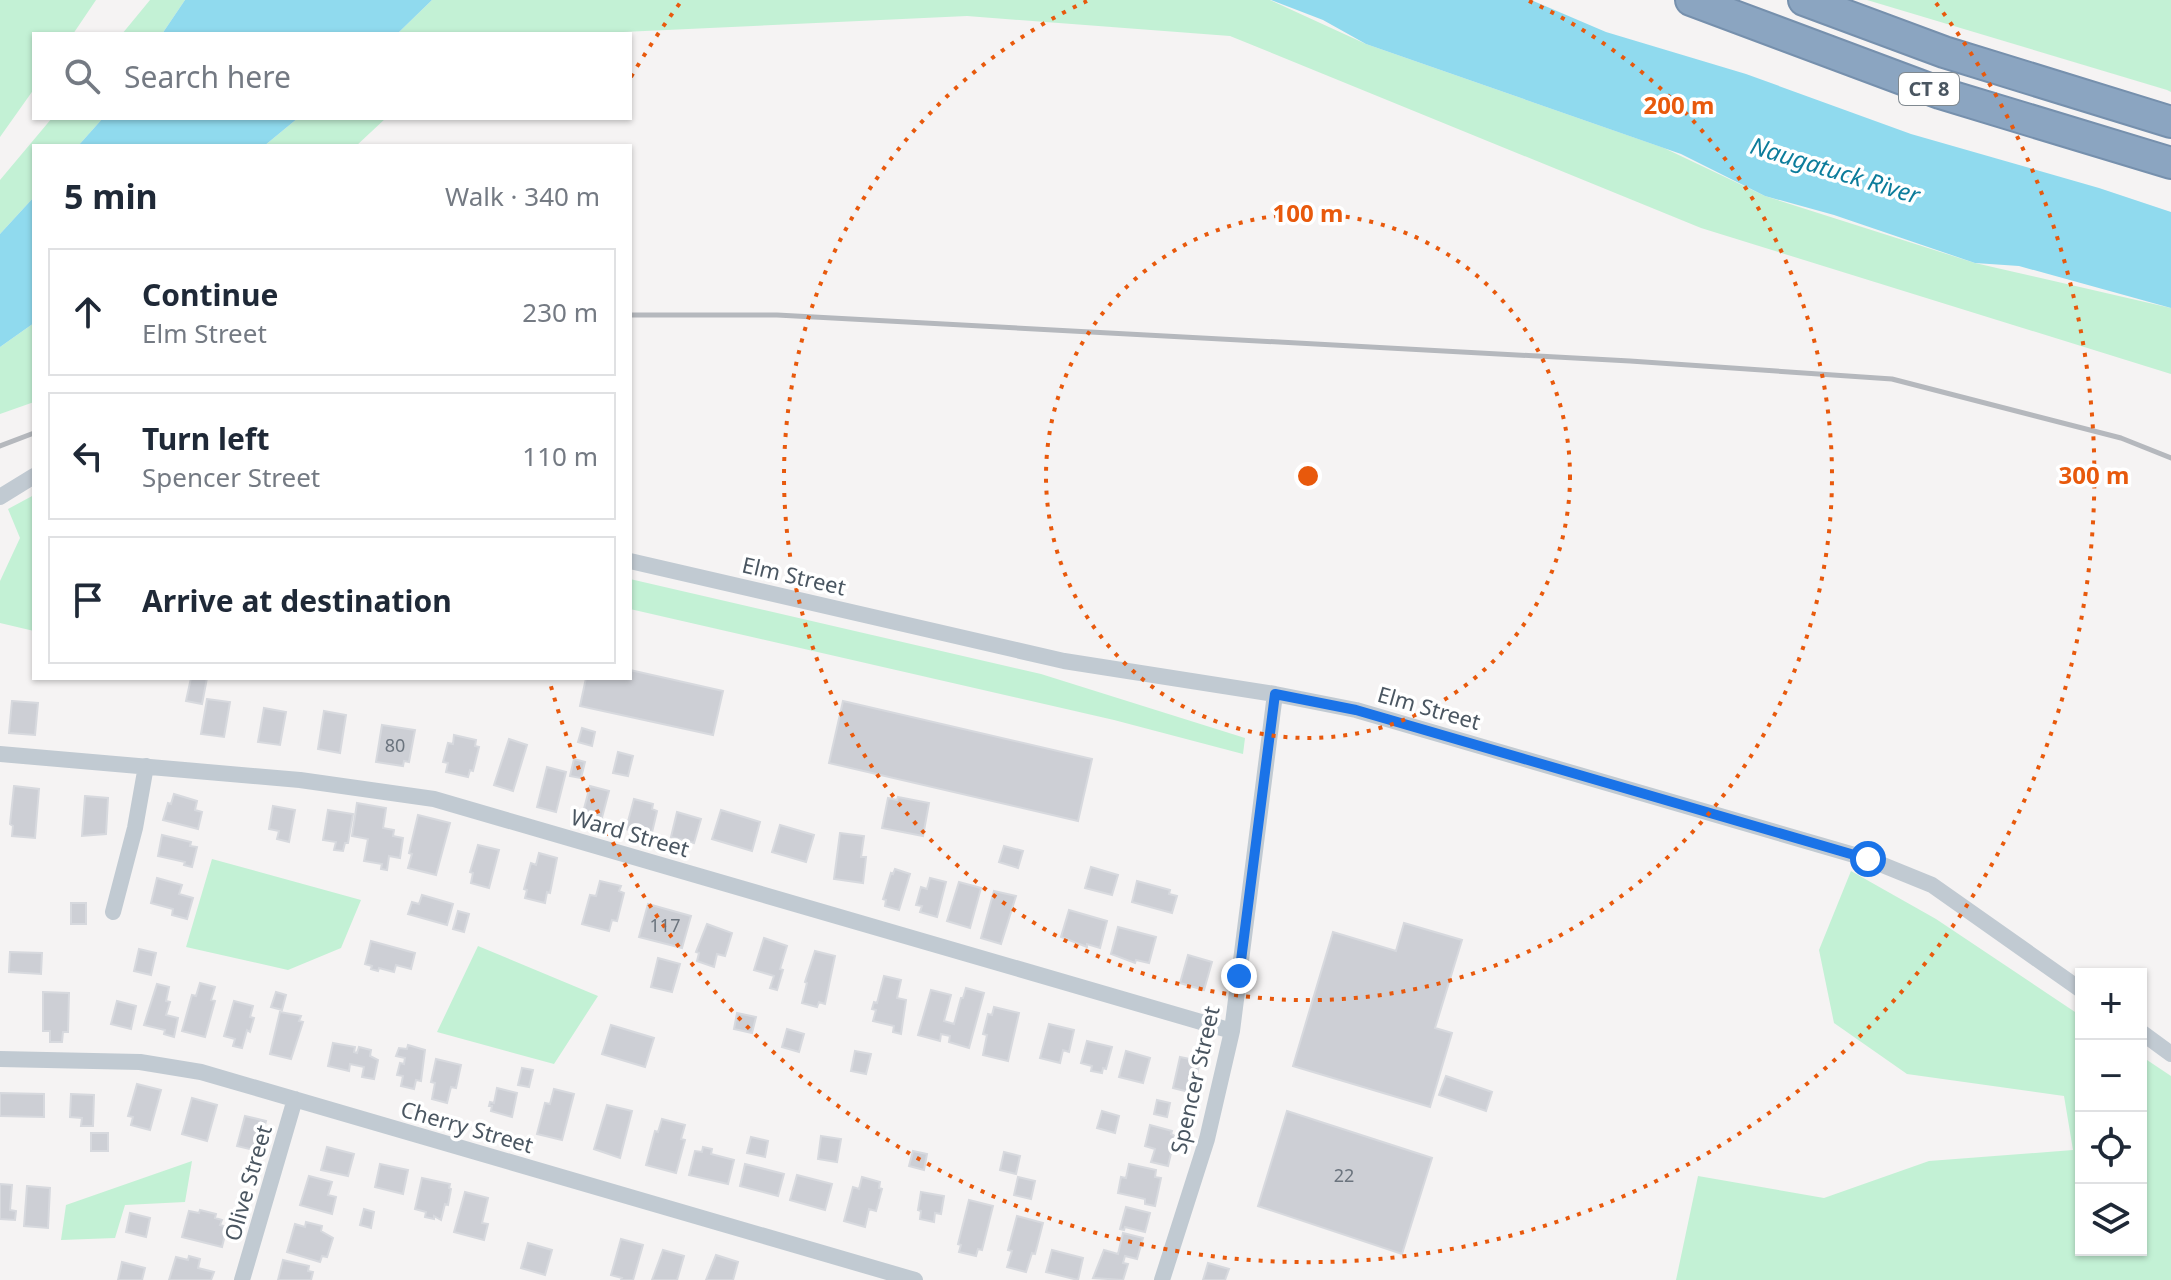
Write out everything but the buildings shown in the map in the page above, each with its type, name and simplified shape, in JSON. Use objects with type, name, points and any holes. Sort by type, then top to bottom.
[{"type":"highway","name":"CT 8","points":[[1691,0],[1940,93],[2171,163]]},
{"type":"highway","name":"CT 8","points":[[1804,0],[1944,52],[2171,122]]},
{"type":"street","points":[[0,497],[32,477]]},
{"type":"street","name":"Elm Street","points":[[632,561],[1064,661],[1356,710],[1868,859],[1932,885],[2075,986]]},
{"type":"street","name":"Spencer Street","points":[[1162,1280],[1207,1139],[1232,1031],[1275,694]]},
{"type":"street","name":"Ward Street","points":[[0,754],[300,780],[434,799],[1232,1031]]},
{"type":"street","points":[[113,912],[135,828],[146,766]]},
{"type":"street","points":[[2147,1036],[2171,1054]]},
{"type":"street","name":"Cherry Street","points":[[0,1059],[111,1060],[170,1065],[915,1280]]},
{"type":"street","name":"Olive Street","points":[[242,1280],[295,1099]]},
{"type":"green space","points":[[0,0],[96,0],[74,32],[32,32],[32,92],[0,137]]},
{"type":"green space","points":[[150,0],[185,0],[163,32],[124,32]]},
{"type":"green space","points":[[432,0],[1270,0],[1366,44],[1664,148],[1765,196],[1975,263],[2171,308],[2171,374],[1701,228],[1230,36],[967,16],[623,32],[399,32]]},
{"type":"green space","points":[[1867,0],[2171,0],[2171,92],[2167,90]]},
{"type":"green space","points":[[50,120],[101,120],[80,144],[32,144],[32,199],[0,234],[0,180]]},
{"type":"green space","points":[[296,120],[384,120],[358,144],[266,144]]},
{"type":"green space","points":[[32,324],[32,403],[0,414],[0,347]]},
{"type":"green space","points":[[32,496],[32,631],[0,623],[0,581],[20,538],[8,509]]},
{"type":"green space","points":[[632,579],[1041,674],[1245,738],[1243,754],[1114,720],[632,609]]},
{"type":"green space","points":[[212,859],[361,900],[341,948],[288,970],[186,947]]},
{"type":"green space","points":[[1851,871],[1936,919],[2075,1012],[2075,1256],[2147,1256],[2147,1060],[2171,1076],[2171,1280],[1676,1280],[1698,1176],[1824,1198],[1929,1161],[2073,1150],[2064,1096],[1907,1074],[1834,1023],[1819,950]]},
{"type":"green space","points":[[478,946],[598,996],[554,1064],[437,1032]]},
{"type":"green space","points":[[192,1161],[185,1202],[125,1205],[115,1238],[61,1240],[66,1205]]},
{"type":"water","points":[[185,0],[432,0],[399,32],[163,32]]},
{"type":"water","name":"Naugatuck River","points":[[1271,0],[1531,0],[1606,32],[1746,74],[1911,134],[2171,212],[2171,308],[2019,266],[1975,263],[1834,215],[1765,196],[1681,154],[1366,44],[1323,20]]},
{"type":"water","points":[[101,120],[296,120],[266,144],[80,144]]},
{"type":"water","points":[[32,199],[32,324],[0,347],[0,234]]},
{"type":"railway","points":[[632,315],[777,315],[1630,361],[1892,379],[2121,438],[2171,458]]},
{"type":"railway","points":[[0,446],[32,434]]},
{"type":"route","points":[[1239,976],[1275,694],[1356,710],[1868,859]]}]
